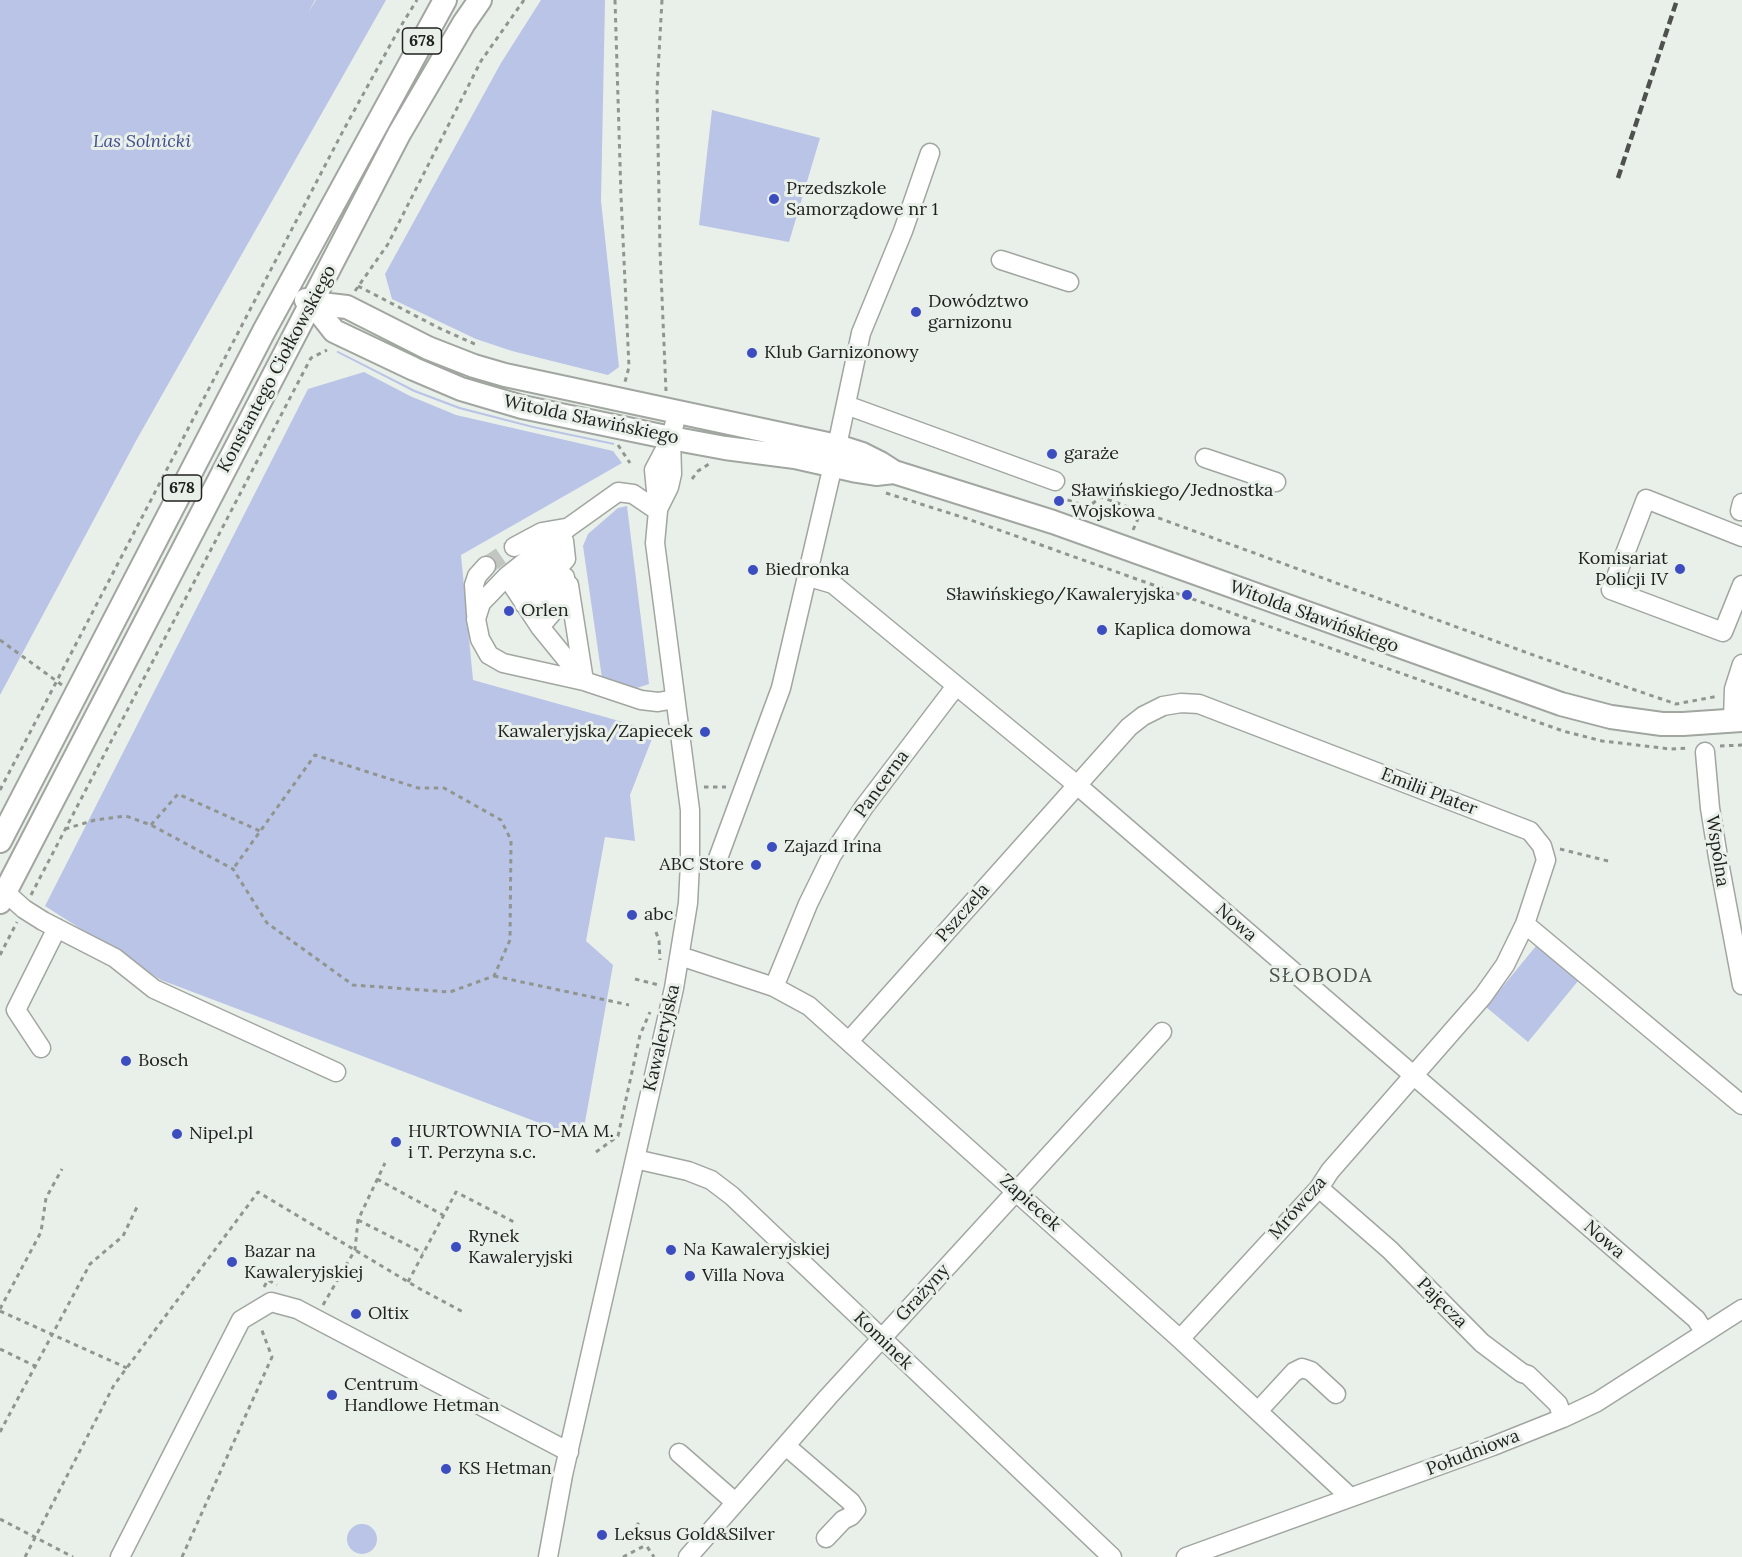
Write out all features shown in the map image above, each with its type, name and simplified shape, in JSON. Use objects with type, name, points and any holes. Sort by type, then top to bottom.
[{"type":"main road","name":"Konstantego Ciołkowskiego","points":[[0,841],[286,289],[445,0]]},
{"type":"main road","name":"Konstantego Ciołkowskiego","points":[[2,893],[421,95],[480,0]]},
{"type":"main road","points":[[399,82],[421,95]]},
{"type":"main road","name":"Witolda Sławińskiego","points":[[286,289],[312,303],[347,307],[428,348],[474,366],[505,375],[672,406],[835,456],[876,474],[894,472],[1053,522],[1562,705],[1611,717],[1662,724],[1738,720]]},
{"type":"main road","name":"Witolda Sławińskiego","points":[[312,303],[334,331],[461,389],[522,406],[725,448],[795,457],[835,456]]},
{"type":"street","points":[[717,861],[782,688],[861,333],[903,231],[930,153]]},
{"type":"street","points":[[1001,260],[1069,282]]},
{"type":"street","points":[[846,405],[1055,481]]},
{"type":"street","name":"Kawaleryjska","points":[[548,1557],[569,1452],[680,956],[687,903],[690,810],[655,543],[658,511],[672,474],[672,406]]},
{"type":"street","points":[[1205,458],[1276,482]]},
{"type":"street","points":[[476,619],[481,603],[524,603],[567,559],[618,492],[633,494],[658,511]]},
{"type":"street","points":[[1742,537],[1646,499],[1611,590],[1723,632],[1742,585]]},
{"type":"street","points":[[1742,503],[1740,511],[1742,512]]},
{"type":"street","points":[[514,547],[542,532],[567,559],[584,681]]},
{"type":"street","points":[[524,603],[567,559]]},
{"type":"street","points":[[524,603],[567,559]]},
{"type":"street","points":[[486,566],[477,576],[474,585],[480,639],[489,655],[503,663],[584,681],[641,700],[658,702],[675,699]]},
{"type":"street","name":"Nowa","points":[[808,577],[833,584],[1077,785],[1695,1319],[1705,1333]]},
{"type":"street","points":[[524,603],[584,681]]},
{"type":"street","points":[[1738,720],[1734,689],[1742,664]]},
{"type":"street","name":"Pancerna","points":[[774,987],[808,904],[832,855],[864,807],[956,686]]},
{"type":"street","name":"Emilii Plater","points":[[1077,785],[1129,727],[1143,716],[1163,706],[1180,703],[1200,704],[1530,831],[1542,846],[1546,860],[1525,924],[1505,965],[1483,996],[1413,1076]]},
{"type":"street","name":"Wspólna","points":[[1705,749],[1710,808],[1735,917],[1742,985]]},
{"type":"street","name":"Pszczela","points":[[849,1041],[1077,785]]},
{"type":"street","points":[[2,893],[57,928],[115,958],[154,989],[336,1072]]},
{"type":"street","points":[[1525,924],[1742,1105]]},
{"type":"street","points":[[41,1048],[16,1010],[57,928]]},
{"type":"street","name":"Zapiecek","points":[[680,956],[774,987],[809,1005],[1259,1410],[1350,1497]]},
{"type":"street","name":"Grażyny","points":[[688,1557],[881,1339],[1162,1032]]},
{"type":"street","name":"Mrówcza","points":[[1180,1339],[1319,1188],[1330,1171],[1413,1076]]},
{"type":"street","name":"Kominek","points":[[635,1159],[688,1171],[711,1180],[741,1204],[1112,1557]]},
{"type":"street","name":"Pajęcza","points":[[1319,1188],[1390,1250],[1482,1343],[1528,1375],[1558,1404],[1563,1418]]},
{"type":"street","points":[[120,1557],[241,1320],[271,1302],[297,1309],[569,1452]]},
{"type":"street","name":"Południowa","points":[[1186,1557],[1493,1446],[1563,1418],[1597,1402],[1742,1309]]},
{"type":"street","points":[[1259,1410],[1294,1372],[1302,1368],[1311,1371],[1336,1394]]},
{"type":"street","points":[[786,1446],[851,1502],[856,1510],[826,1538]]},
{"type":"street","points":[[679,1453],[735,1502]]},
{"type":"path","points":[[0,790],[343,131],[417,0]]},
{"type":"path","points":[[484,348],[441,329],[358,286],[388,244],[482,61],[524,0]]},
{"type":"path","points":[[615,0],[629,367],[626,382]]},
{"type":"path","points":[[662,0],[657,90],[660,250],[672,406]]},
{"type":"path","points":[[0,955],[311,358],[328,349]]},
{"type":"path","points":[[615,442],[630,463]]},
{"type":"path","points":[[692,479],[698,471],[712,463]]},
{"type":"path","points":[[876,490],[968,519],[1563,731],[1602,741],[1637,746],[1705,749],[1742,745]]},
{"type":"path","points":[[1132,532],[1141,513],[1536,656],[1676,704],[1724,695]]},
{"type":"path","points":[[1115,571],[1118,564]]},
{"type":"path","points":[[0,640],[63,685]]},
{"type":"path","points":[[233,869],[315,755],[418,788],[444,788],[501,820],[511,840],[510,940],[494,976]]},
{"type":"path","points":[[704,787],[732,787]]},
{"type":"path","points":[[151,825],[178,794],[260,831]]},
{"type":"path","points":[[65,829],[95,820],[126,816],[151,825],[233,869],[267,923],[353,985],[450,992],[494,976],[629,1005]]},
{"type":"path","points":[[1560,849],[1612,862]]},
{"type":"path","points":[[656,932],[661,962]]},
{"type":"path","points":[[656,993],[660,978]]},
{"type":"path","points":[[635,979],[663,986]]},
{"type":"path","points":[[596,1152],[618,1136],[640,1035],[655,1002]]},
{"type":"path","points":[[321,1309],[355,1250],[358,1220],[385,1163]]},
{"type":"path","points":[[62,1169],[46,1198],[41,1232],[0,1310],[127,1368]]},
{"type":"path","points":[[377,1179],[443,1215]]},
{"type":"path","points":[[25,1557],[114,1385],[258,1192],[408,1282],[465,1313]]},
{"type":"path","points":[[408,1282],[456,1192],[514,1222]]},
{"type":"path","points":[[0,1432],[90,1264],[123,1236],[137,1207]]},
{"type":"path","points":[[358,1220],[423,1253]]},
{"type":"path","points":[[182,1557],[272,1357],[253,1305],[268,1280],[286,1290]]},
{"type":"path","points":[[0,1349],[35,1366]]},
{"type":"path","points":[[0,1519],[73,1557]]},
{"type":"path","points":[[639,1523],[637,1525],[645,1545],[654,1557]]},
{"type":"path","points":[[623,1557],[645,1545]]},
{"type":"green space","name":"Las Solnicki","points":[[0,0],[315,0],[308,13],[316,0],[386,0],[137,439],[0,695]]},
{"type":"green space","points":[[541,0],[605,0],[601,201],[619,367],[608,375],[512,351],[476,339],[392,299],[385,274],[501,63]]},
{"type":"green space","points":[[712,110],[820,138],[789,242],[699,225]]},
{"type":"green space","points":[[336,352],[415,390],[460,407],[533,426],[614,443],[614,445],[459,409],[414,392]]},
{"type":"green space","points":[[364,372],[410,396],[456,415],[613,451],[622,463],[461,555],[473,680],[655,731],[630,795],[635,841],[605,837],[586,941],[613,965],[582,1139],[161,980],[45,906],[308,389]]},
{"type":"green space","points":[[627,506],[649,684],[637,688],[602,678],[583,546],[588,534],[618,508]]},
{"type":"green space","points":[[1536,946],[1578,981],[1528,1042],[1486,1007]]},
{"type":"green space","points":[[362,1524],[373,1528],[377,1539],[373,1550],[362,1554],[351,1550],[347,1539],[351,1528]]},
{"type":"tunnel","points":[[486,566],[514,547]]},
{"type":"railway","points":[[1618,178],[1677,0]]},
{"type":"place","name":"Przedszkole Samorządowe nr 1","points":[[774,199]]},
{"type":"place","name":"Dowództwo garnizonu","points":[[916,312]]},
{"type":"place","name":"Klub Garnizonowy","points":[[752,353]]},
{"type":"place","name":"garaże","points":[[1052,454]]},
{"type":"place","name":"Sławińskiego/Jednostka Wojskowa","points":[[1059,501]]},
{"type":"place","name":"Komisariat Policji IV","points":[[1680,569]]},
{"type":"place","name":"Biedronka","points":[[753,570]]},
{"type":"place","name":"Sławińskiego/Kawaleryjska","points":[[1187,595]]},
{"type":"place","name":"Orlen","points":[[509,611]]},
{"type":"place","name":"Kaplica domowa","points":[[1102,630]]},
{"type":"place","name":"Kawaleryjska/Zapiecek","points":[[705,732]]},
{"type":"place","name":"Zajazd Irina","points":[[772,847]]},
{"type":"place","name":"ABC Store","points":[[756,865]]},
{"type":"place","name":"abc","points":[[632,915]]},
{"type":"place","name":"Bosch","points":[[126,1061]]},
{"type":"place","name":"Nipel.pl","points":[[177,1134]]},
{"type":"place","name":"HURTOWNIA TO-MA M. i T. Perzyna s.c.","points":[[396,1142]]},
{"type":"place","name":"Rynek Kawaleryjski","points":[[456,1247]]},
{"type":"place","name":"Na Kawaleryjskiej","points":[[671,1250]]},
{"type":"place","name":"Bazar na Kawaleryjskiej","points":[[232,1262]]},
{"type":"place","name":"Villa Nova","points":[[690,1276]]},
{"type":"place","name":"Oltix","points":[[356,1314]]},
{"type":"place","name":"Centrum Handlowe Hetman","points":[[332,1395]]},
{"type":"place","name":"KS Hetman","points":[[446,1469]]},
{"type":"place","name":"Leksus Gold&Silver","points":[[602,1535]]},
{"type":"district","name":"SŁOBODA","points":[[1321,976]]}]
